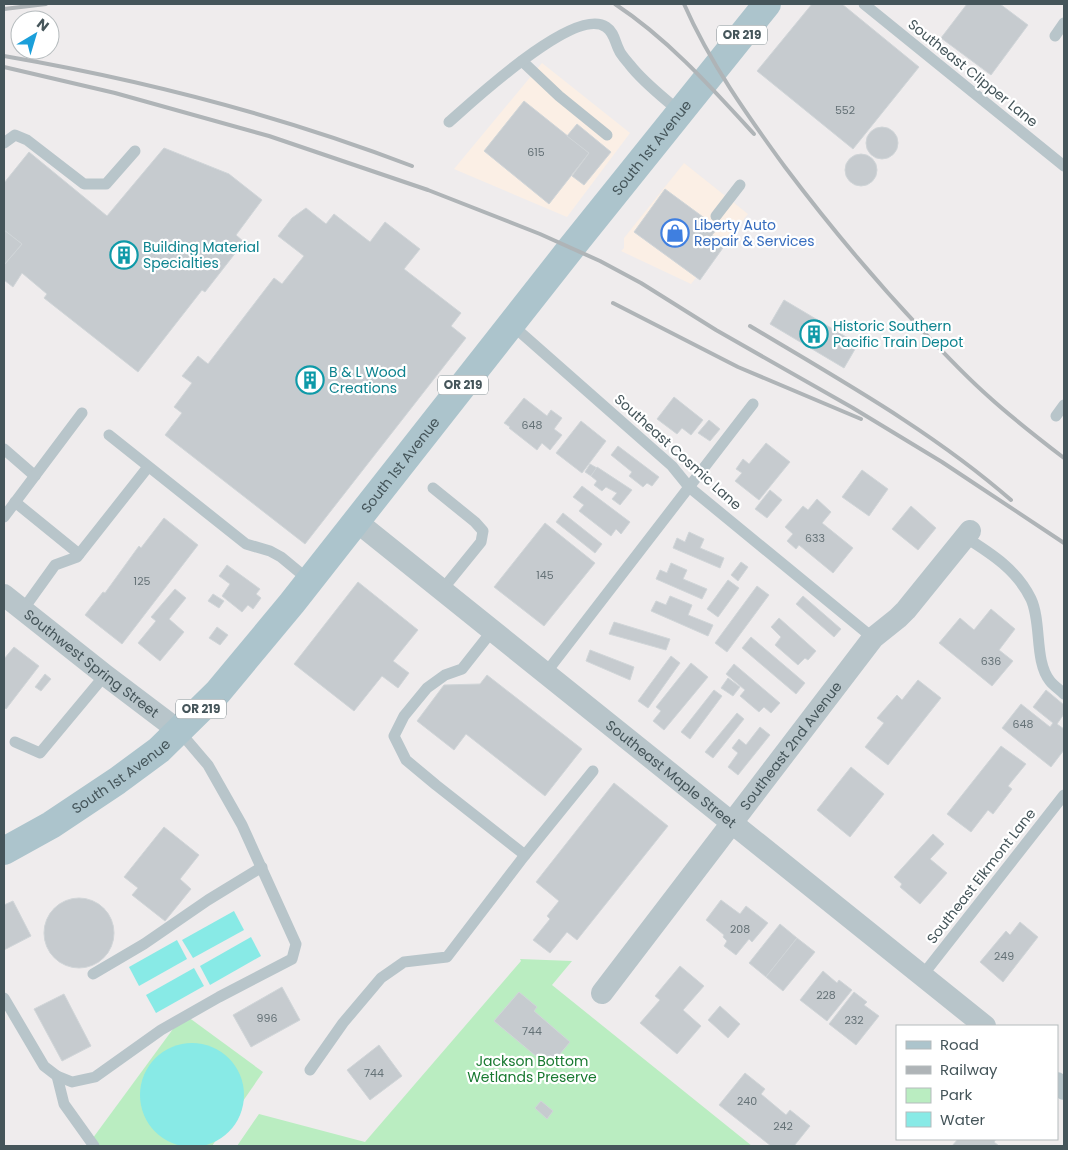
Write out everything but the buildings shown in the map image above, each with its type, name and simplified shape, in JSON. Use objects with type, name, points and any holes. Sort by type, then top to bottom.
[{"type":"main road","name":"South 1st Avenue","points":[[4,850],[50,825],[102,792],[158,750],[218,692],[310,581],[511,324],[767,4]]},
{"type":"street","name":"Southeast Maple Street","points":[[356,521],[984,1025]]},
{"type":"street","name":"Southeast 2nd Avenue","points":[[602,993],[873,638],[906,610],[967,534]]},
{"type":"street","name":"Southwest Spring Street","points":[[4,595],[22,611],[179,731]]},
{"type":"lane","name":"Southeast Clipper Lane","points":[[864,4],[1064,166]]},
{"type":"lane","points":[[449,122],[511,68],[562,33],[591,23],[606,26],[614,36],[619,51],[631,67],[680,112]]},
{"type":"lane","points":[[1055,36],[1064,24]]},
{"type":"lane","points":[[522,61],[559,96],[607,135]]},
{"type":"lane","points":[[4,143],[15,135],[27,140],[84,184],[96,185],[106,184],[136,151]]},
{"type":"lane","points":[[716,216],[740,185]]},
{"type":"lane","name":"Southeast Cosmic Lane","points":[[511,324],[672,466],[689,487],[873,638]]},
{"type":"lane","points":[[545,674],[754,404]]},
{"type":"lane","points":[[1056,416],[1064,405]]},
{"type":"lane","points":[[4,517],[82,413]]},
{"type":"lane","points":[[109,435],[246,544],[270,551],[282,557],[310,581]]},
{"type":"lane","points":[[4,449],[35,476]]},
{"type":"lane","points":[[22,611],[55,565],[79,554],[148,467]]},
{"type":"lane","points":[[433,488],[484,531],[481,542],[442,590]]},
{"type":"lane","points":[[15,502],[79,554]]},
{"type":"lane","points":[[967,534],[994,554],[1016,575],[1031,600],[1038,629],[1042,664],[1049,680],[1064,694]]},
{"type":"lane","points":[[492,631],[462,669],[445,675],[427,688],[404,716],[394,736],[406,760],[525,855]]},
{"type":"lane","points":[[15,742],[40,752],[105,675]]},
{"type":"lane","points":[[4,998],[44,1066],[57,1076],[72,1082],[95,1076],[161,1030],[292,959],[296,944],[242,825],[208,765],[179,731]]},
{"type":"lane","points":[[310,1070],[357,1005],[381,978],[404,962],[447,957],[525,855],[593,771]]},
{"type":"lane","name":"Southeast Elkmont Lane","points":[[922,976],[1064,795]]},
{"type":"lane","points":[[94,974],[144,944],[208,900],[262,867]]},
{"type":"lane","points":[[57,1076],[64,1104],[94,1146]]},
{"type":"shaded area","points":[[542,63],[630,133],[567,217],[454,169]]},
{"type":"shaded area","points":[[684,163],[748,214],[691,284],[621,251],[624,248],[624,238]]},
{"type":"green space","name":"Jackson Bottom Wetlands Preserve","points":[[520,959],[572,961],[552,985],[752,1146],[237,1146],[259,1114],[365,1142],[521,961]]},
{"type":"green space","points":[[184,1014],[263,1072],[212,1146],[87,1146]]},
{"type":"water","points":[[234,911],[244,930],[193,958],[182,940]]},
{"type":"water","points":[[251,937],[261,956],[210,985],[200,966]]},
{"type":"water","points":[[177,940],[187,959],[139,986],[129,967]]},
{"type":"water","points":[[194,968],[204,986],[156,1013],[146,995]]},
{"type":"water","points":[[192,1043],[212,1047],[221,1051],[229,1058],[236,1066],[240,1075],[244,1095],[240,1115],[236,1124],[229,1132],[221,1139],[212,1143],[192,1147],[172,1143],[163,1139],[155,1132],[148,1124],[144,1115],[140,1095],[144,1075],[148,1066],[155,1058],[163,1051],[172,1047]]},
{"type":"railway","points":[[4,9],[46,4]]},
{"type":"railway","points":[[615,4],[671,48],[705,81],[754,134]]},
{"type":"railway","points":[[684,4],[705,47],[743,108],[785,167],[851,250],[903,310],[971,380],[1016,420],[1064,458]]},
{"type":"railway","points":[[4,56],[108,76],[210,101],[312,131],[412,166]]},
{"type":"railway","points":[[4,67],[115,93],[269,136],[428,190],[540,234],[600,261],[641,283],[716,330],[853,408],[942,462],[1064,543]]},
{"type":"railway","points":[[613,303],[738,367],[861,419]]},
{"type":"railway","points":[[750,326],[885,407],[950,451],[1011,500]]},
{"type":"place","name":"Liberty Auto Repair & Services","points":[[675,233]]},
{"type":"place","name":"Building Material Specialties","points":[[124,255]]},
{"type":"place","name":"Historic Southern Pacific Train Depot","points":[[814,334]]},
{"type":"place","name":"B & L Wood Creations","points":[[310,380]]}]
